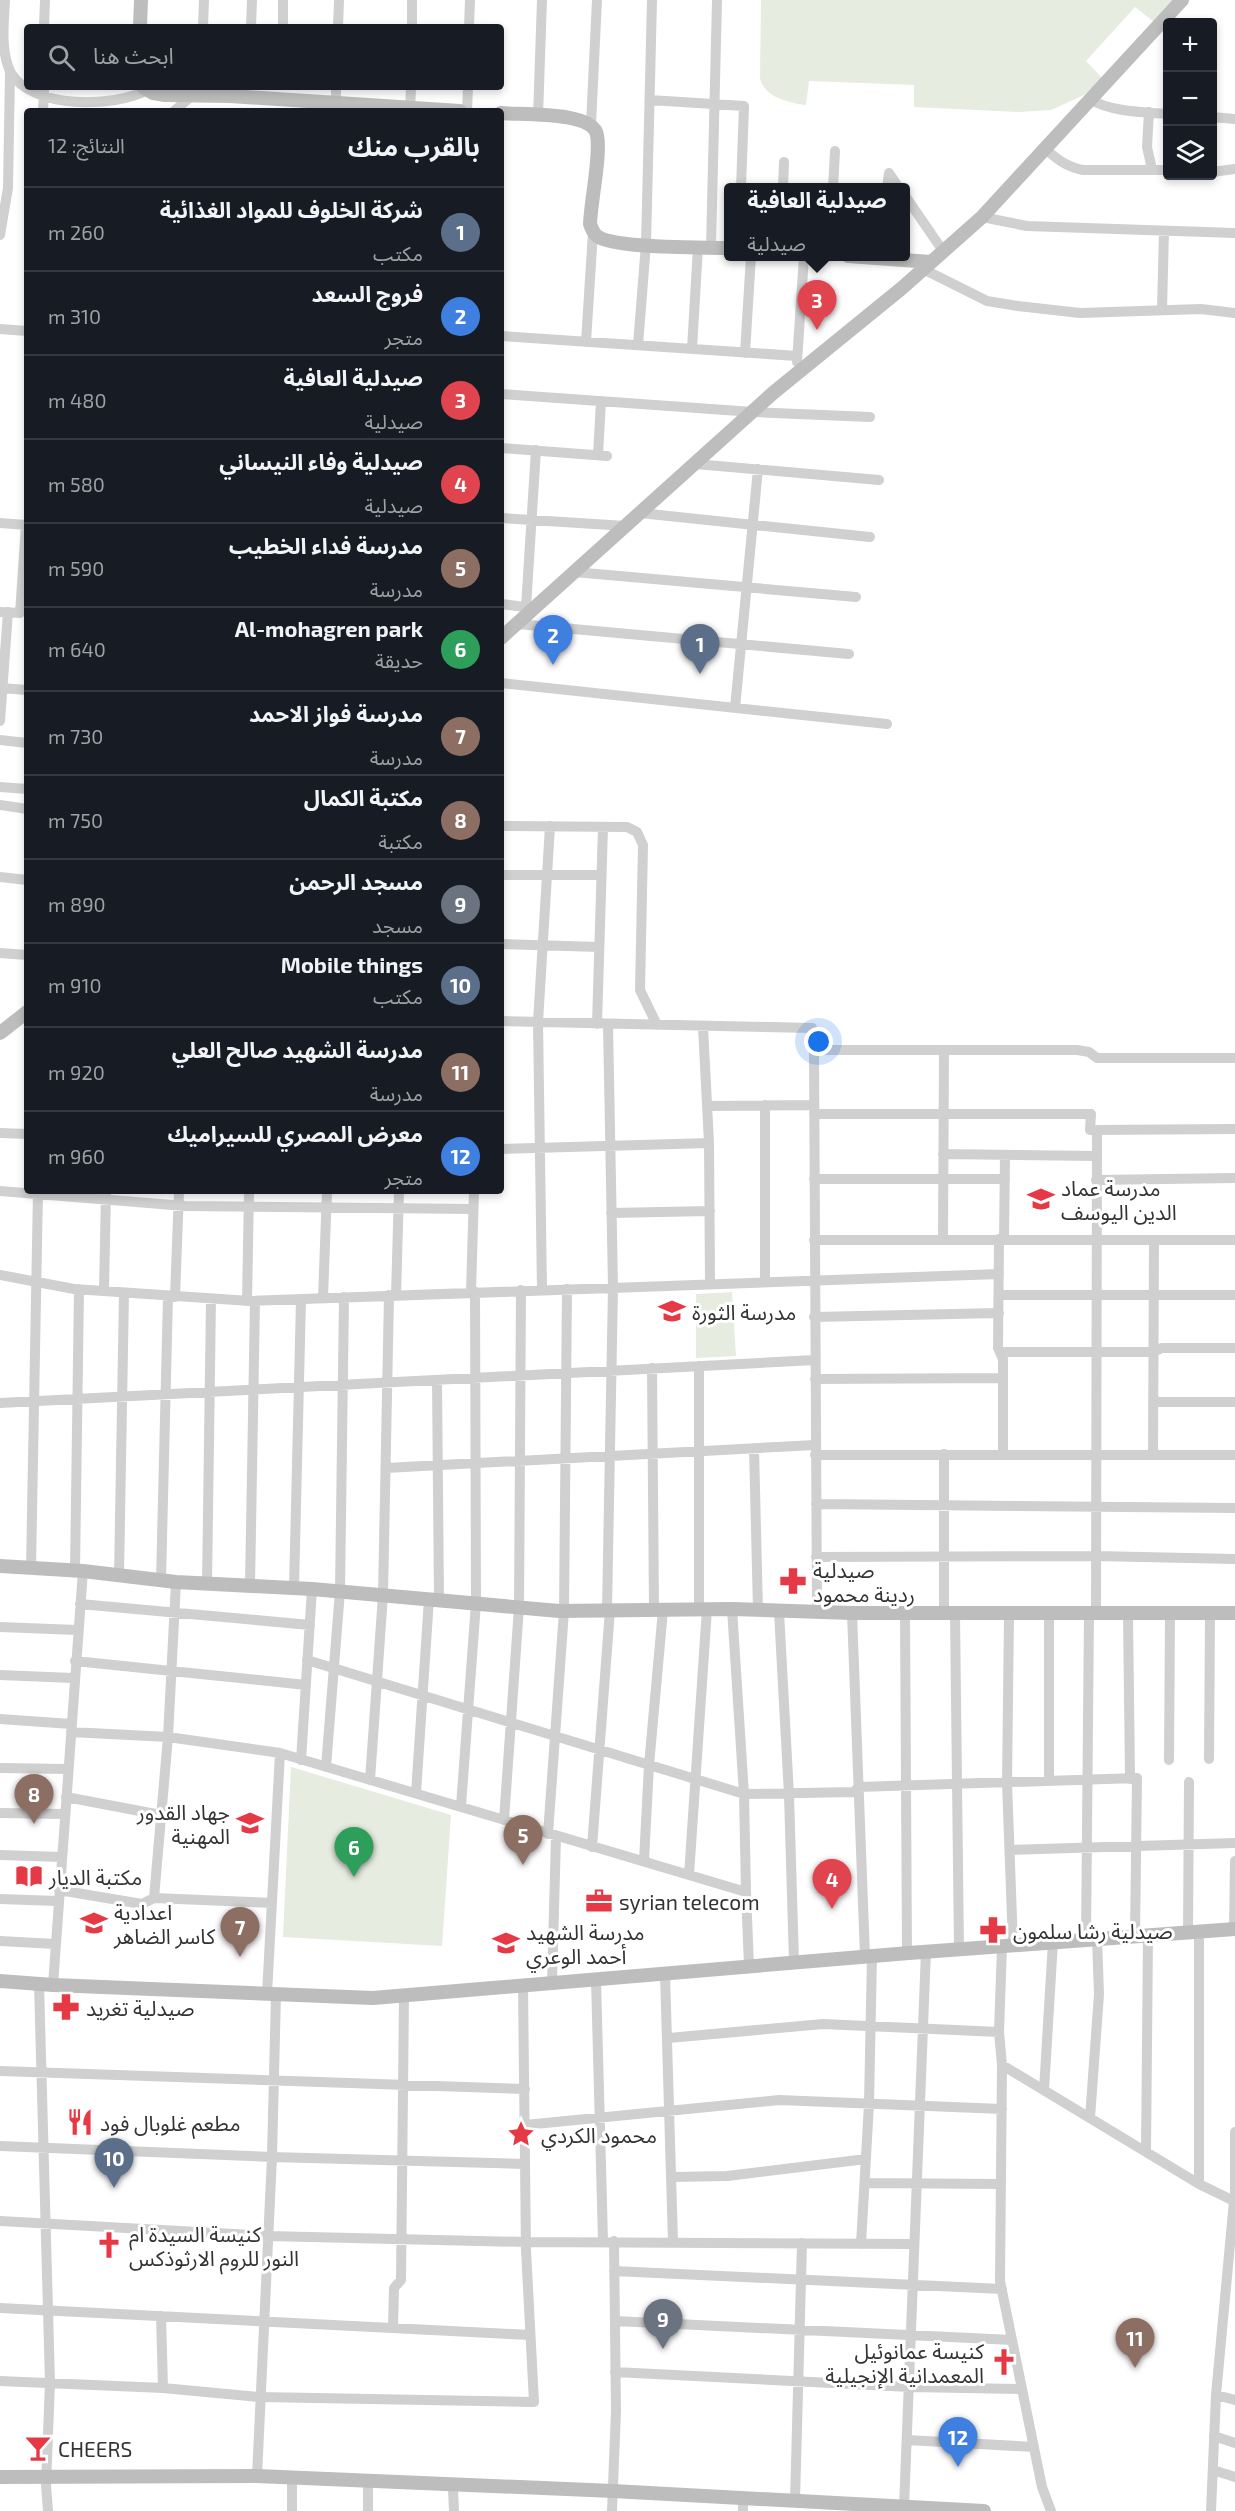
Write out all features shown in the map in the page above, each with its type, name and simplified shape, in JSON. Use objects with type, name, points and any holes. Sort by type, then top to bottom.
[{"type":"street","points":[[0,235],[8,188],[10,72],[4,54],[5,0]]},
{"type":"street","points":[[44,24],[45,0]]},
{"type":"street","points":[[140,24],[141,0]]},
{"type":"street","points":[[203,24],[204,0]]},
{"type":"street","points":[[251,24],[252,0]]},
{"type":"street","points":[[283,0],[283,24]]},
{"type":"street","points":[[338,24],[339,0]]},
{"type":"street","points":[[412,0],[412,24]]},
{"type":"street","points":[[469,24],[470,0]]},
{"type":"street","points":[[538,116],[542,0]]},
{"type":"street","points":[[586,342],[597,133],[591,124],[597,0]]},
{"type":"street","points":[[639,345],[646,244],[652,0]]},
{"type":"street","points":[[692,349],[704,247],[714,104],[717,0]]},
{"type":"street","points":[[504,636],[518,624],[530,608],[574,572],[796,374],[927,266],[982,217],[1182,0]]},
{"type":"street","points":[[10,72],[24,86]]},
{"type":"street","points":[[44,108],[44,91],[73,106],[125,98],[141,90]]},
{"type":"street","points":[[151,90],[165,95],[200,92],[282,93],[336,103],[389,108]]},
{"type":"street","points":[[336,90],[336,103]]},
{"type":"street","points":[[410,108],[411,90]]},
{"type":"street","points":[[467,108],[468,90]]},
{"type":"street","points":[[178,108],[200,92]]},
{"type":"street","points":[[125,98],[125,108]]},
{"type":"street","points":[[1089,99],[1099,105],[1118,109],[1163,114]]},
{"type":"street","points":[[650,100],[744,106],[741,183]]},
{"type":"street","points":[[1149,112],[1147,147],[1152,169]]},
{"type":"street","points":[[504,113],[573,118],[591,124]]},
{"type":"street","points":[[1217,118],[1235,120]]},
{"type":"street","points":[[1044,148],[1070,168],[1163,170]]},
{"type":"street","points":[[833,183],[835,151]]},
{"type":"street","points":[[783,183],[784,162]]},
{"type":"street","points":[[1217,171],[1235,169]]},
{"type":"street","points":[[887,183],[888,173],[895,183]]},
{"type":"street","points":[[910,203],[944,251]]},
{"type":"street","points":[[982,217],[1027,226],[1235,232]]},
{"type":"street","points":[[1162,310],[1164,231]]},
{"type":"street","points":[[593,232],[607,241],[724,249]]},
{"type":"street","points":[[745,352],[751,261]]},
{"type":"street","points":[[796,374],[804,261]]},
{"type":"street","points":[[900,261],[927,266],[966,292],[987,301],[1080,313],[1201,309],[1235,313]]},
{"type":"street","points":[[0,329],[24,331]]},
{"type":"street","points":[[504,336],[797,356]]},
{"type":"street","points":[[504,394],[753,412],[870,417]]},
{"type":"street","points":[[504,448],[602,455],[601,401]]},
{"type":"street","points":[[530,608],[536,450]]},
{"type":"street","points":[[695,464],[879,480]]},
{"type":"street","points":[[735,708],[758,469]]},
{"type":"street","points":[[640,513],[870,537]]},
{"type":"street","points":[[504,518],[626,526]]},
{"type":"street","points":[[0,523],[24,525]]},
{"type":"street","points":[[574,572],[856,597]]},
{"type":"street","points":[[0,719],[4,612],[20,613],[24,579]]},
{"type":"street","points":[[504,604],[530,608]]},
{"type":"street","points":[[518,624],[849,654]]},
{"type":"street","points":[[504,683],[887,724]]},
{"type":"street","points":[[2,688],[24,690]]},
{"type":"street","points":[[0,740],[24,742]]},
{"type":"street","points":[[0,787],[24,789]]},
{"type":"street","points":[[0,806],[24,809]]},
{"type":"street","points":[[504,826],[603,827],[633,829],[638,832],[643,845],[640,990],[657,1025]]},
{"type":"street","points":[[542,1290],[538,1022],[550,826]]},
{"type":"street","points":[[597,1024],[603,827]]},
{"type":"street","points":[[504,875],[601,875]]},
{"type":"street","points":[[0,877],[24,880]]},
{"type":"street","points":[[504,944],[599,947]]},
{"type":"street","points":[[0,953],[24,955]]},
{"type":"street","points":[[0,1033],[24,1014]]},
{"type":"street","points":[[504,1021],[812,1028],[814,1050],[817,1612]]},
{"type":"street","points":[[592,1847],[608,1610],[613,1287],[608,1024]]},
{"type":"street","points":[[703,1027],[709,1143],[710,1283]]},
{"type":"street","points":[[814,1050],[1077,1050],[1089,1052],[1097,1058],[1235,1058]]},
{"type":"street","points":[[943,1240],[944,1050]]},
{"type":"street","points":[[707,1106],[765,1105],[944,1114],[1091,1114],[1090,1130],[1235,1129]]},
{"type":"street","points":[[765,1105],[765,1281]]},
{"type":"street","points":[[1090,2118],[1100,1994],[1092,1940],[1087,1847],[1092,1614],[1096,1556],[1097,1130]]},
{"type":"street","points":[[0,1132],[24,1134]]},
{"type":"street","points":[[504,1149],[709,1143]]},
{"type":"street","points":[[943,1154],[1096,1156]]},
{"type":"street","points":[[1003,1454],[1003,1359],[1000,1352],[999,1274],[1005,1155]]},
{"type":"street","points":[[1096,1180],[1235,1178]]},
{"type":"street","points":[[814,1179],[1005,1179]]},
{"type":"street","points":[[0,1191],[24,1192]]},
{"type":"street","points":[[31,1568],[38,1194]]},
{"type":"street","points":[[83,1194],[106,1195],[178,1206],[473,1209]]},
{"type":"street","points":[[161,1580],[165,1394],[179,1194]]},
{"type":"street","points":[[249,1194],[254,1390],[250,1586]]},
{"type":"street","points":[[323,1298],[327,1194]]},
{"type":"street","points":[[370,1780],[383,1595],[388,1383],[399,1194]]},
{"type":"street","points":[[461,1806],[476,1603],[474,1194]]},
{"type":"street","points":[[104,1291],[106,1195]]},
{"type":"street","points":[[611,1213],[710,1211]]},
{"type":"street","points":[[814,1240],[1235,1240]]},
{"type":"street","points":[[1153,1455],[1154,1240]]},
{"type":"street","points":[[0,1275],[79,1289],[251,1301],[999,1274]]},
{"type":"street","points":[[552,1983],[555,1736],[564,1611],[567,1288]]},
{"type":"street","points":[[48,2511],[46,2481],[50,2383],[41,2072],[46,1985],[55,1944],[80,1604],[79,1289]]},
{"type":"street","points":[[504,1820],[519,1607],[521,1290]]},
{"type":"street","points":[[119,1575],[124,1293]]},
{"type":"street","points":[[999,1295],[1235,1295]]},
{"type":"street","points":[[326,1767],[340,1591],[344,1297]]},
{"type":"street","points":[[207,1584],[211,1299]]},
{"type":"street","points":[[294,1588],[301,1299]]},
{"type":"street","points":[[814,1317],[999,1313]]},
{"type":"street","points":[[1000,1352],[1154,1352],[1162,1348],[1235,1348]]},
{"type":"street","points":[[0,1403],[815,1360]]},
{"type":"street","points":[[689,1875],[696,1780],[703,1609],[699,1366]]},
{"type":"street","points":[[644,1861],[658,1610],[651,1368]]},
{"type":"street","points":[[815,1379],[1003,1378]]},
{"type":"street","points":[[416,1793],[422,1695],[434,1600],[438,1466],[437,1380]]},
{"type":"street","points":[[1153,1402],[1235,1402]]},
{"type":"street","points":[[386,1468],[754,1448],[944,1454],[1235,1455]]},
{"type":"street","points":[[754,1448],[758,1610]]},
{"type":"street","points":[[944,1454],[944,1556],[950,1614],[957,1784],[959,1949]]},
{"type":"street","points":[[816,1504],[1235,1508]]},
{"type":"street","points":[[816,1557],[1096,1556],[1235,1559]]},
{"type":"street","points":[[0,1566],[79,1571],[176,1582],[340,1591],[564,1611],[732,1609],[950,1614],[1235,1613]]},
{"type":"street","points":[[154,1898],[168,1737],[176,1582]]},
{"type":"street","points":[[301,1760],[312,1589]]},
{"type":"street","points":[[80,1604],[309,1625]]},
{"type":"street","points":[[732,1609],[744,1794],[749,1966]]},
{"type":"street","points":[[779,1611],[789,1795],[794,1962]]},
{"type":"street","points":[[852,1613],[870,2026],[861,2244]]},
{"type":"street","points":[[905,1613],[907,1953]]},
{"type":"street","points":[[1209,1759],[1210,1613]]},
{"type":"street","points":[[1010,1614],[1007,1783],[1010,1850],[1008,1946],[999,2031],[1002,2064],[1002,2289],[1042,2487],[1051,2511]]},
{"type":"street","points":[[1048,1781],[1049,1614]]},
{"type":"street","points":[[1128,1614],[1130,1779]]},
{"type":"street","points":[[1170,1614],[1170,1760]]},
{"type":"street","points":[[0,1626],[77,1630]]},
{"type":"street","points":[[307,1660],[744,1794],[789,1795],[854,1792],[858,1787],[1137,1778],[1136,1846],[1142,1936],[1146,2152]]},
{"type":"street","points":[[75,1661],[306,1685]]},
{"type":"street","points":[[0,1675],[73,1678]]},
{"type":"street","points":[[0,1719],[168,1737],[280,1754],[746,1892]]},
{"type":"street","points":[[257,2476],[272,2157],[272,1903],[280,1754]]},
{"type":"street","points":[[0,1767],[68,1769]]},
{"type":"street","points":[[1189,1782],[1199,2184]]},
{"type":"street","points":[[66,1797],[161,1815]]},
{"type":"street","points":[[0,1813],[65,1814]]},
{"type":"street","points":[[1010,1850],[1235,1843]]},
{"type":"street","points":[[0,1855],[62,1857]]},
{"type":"street","points":[[0,1981],[46,1985],[374,1998],[926,1951],[1234,1929],[1235,1861]]},
{"type":"street","points":[[0,1899],[58,1896],[141,1904],[154,1898],[272,1903]]},
{"type":"street","points":[[0,1941],[55,1944]]},
{"type":"street","points":[[1044,2090],[1053,1942]]},
{"type":"street","points":[[904,2507],[926,1951]]},
{"type":"street","points":[[665,1974],[669,2038],[674,2242]]},
{"type":"street","points":[[596,1980],[600,2118],[608,2241],[614,2271],[615,2372],[612,2500]]},
{"type":"street","points":[[0,2381],[163,2388],[259,2397],[534,2402],[526,2242],[523,1986]]},
{"type":"street","points":[[393,2328],[394,2288],[401,2280],[404,1996]]},
{"type":"street","points":[[669,2038],[823,2024],[999,2031]]},
{"type":"street","points":[[1002,2064],[1199,2184],[1234,2201]]},
{"type":"street","points":[[0,2071],[525,2089]]},
{"type":"street","points":[[525,2125],[779,2100],[1002,2109]]},
{"type":"street","points":[[1211,2511],[1216,2394],[1223,2324],[1232,2267],[1235,2132]]},
{"type":"street","points":[[0,2146],[525,2164]]},
{"type":"street","points":[[672,2177],[727,2176],[866,2159]]},
{"type":"street","points":[[865,2183],[1001,2184]]},
{"type":"street","points":[[0,2221],[268,2235],[526,2242],[914,2244]]},
{"type":"street","points":[[795,2501],[802,2243]]},
{"type":"street","points":[[614,2271],[1002,2289]]},
{"type":"street","points":[[0,2308],[530,2335]]},
{"type":"street","points":[[161,2316],[163,2388]]},
{"type":"street","points":[[615,2321],[1012,2340]]},
{"type":"street","points":[[1223,2324],[1235,2327]]},
{"type":"street","points":[[615,2372],[910,2387],[1022,2389]]},
{"type":"street","points":[[1216,2394],[1235,2400]]},
{"type":"street","points":[[1214,2436],[1235,2443]]},
{"type":"street","points":[[907,2440],[1034,2447]]},
{"type":"street","points":[[1213,2470],[1235,2477]]},
{"type":"street","points":[[0,2486],[46,2481],[257,2476],[612,2500],[795,2501],[984,2511]]},
{"type":"street","points":[[0,2477],[46,2481],[368,2489],[416,2487],[743,2509],[817,2511]]},
{"type":"street","points":[[292,2486],[292,2511]]},
{"type":"street","points":[[368,2489],[368,2511]]},
{"type":"street","points":[[453,2489],[454,2511]]},
{"type":"shaded area","points":[[761,0],[1175,0],[1154,22],[1135,7],[1086,61],[1102,78],[1084,95],[1051,110],[1019,112],[914,107],[914,85],[809,81],[806,105],[778,98],[766,90],[760,78]]},
{"type":"shaded area","points":[[732,1292],[736,1356],[696,1358],[696,1294]]},
{"type":"shaded area","points":[[291,1767],[451,1815],[442,1946],[283,1937]]},
{"type":"place","name":"صيدلية العافية","points":[[817,330]]},
{"type":"place","name":"فروج السعد","points":[[553,665]]},
{"type":"place","name":"شركة الخلوف للمواد الغذائية","points":[[700,674]]},
{"type":"place","name":"مدرسة عماد الدين اليوسف","points":[[1041,1199]]},
{"type":"place","name":"مدرسة الثورة","points":[[672,1311]]},
{"type":"place","name":"صيدلية ردينة محمود","points":[[793,1581]]},
{"type":"place","name":"جهاد القدور المهنية","points":[[250,1823]]},
{"type":"place","name":"مكتبة الكمال","points":[[34,1824]]},
{"type":"place","name":"مدرسة فداء الخطيب","points":[[523,1865]]},
{"type":"place","name":"مكتبة الديار","points":[[29,1876]]},
{"type":"place","name":"Al-mohagren park","points":[[354,1877]]},
{"type":"place","name":"syrian telecom","points":[[599,1901]]},
{"type":"place","name":"صيدلية وفاء النيساني","points":[[832,1909]]},
{"type":"place","name":"اعدادية كاسر الضاهر","points":[[94,1923]]},
{"type":"place","name":"صيدلية رشا سلمون","points":[[993,1930]]},
{"type":"place","name":"مدرسة الشهيد أحمد الوعري","points":[[506,1943]]},
{"type":"place","name":"مدرسة فواز الاحمد","points":[[240,1957]]},
{"type":"place","name":"صيدلية تغريد","points":[[66,2007]]},
{"type":"place","name":"مطعم غلوبال فود","points":[[80,2122]]},
{"type":"place","name":"محمود الكردي","points":[[521,2134]]},
{"type":"place","name":"Mobile things","points":[[114,2188]]},
{"type":"place","name":"كنيسة السيدة ام النور للروم الارثوذكس","points":[[109,2245]]},
{"type":"place","name":"مسجد الرحمن","points":[[663,2349]]},
{"type":"place","name":"كنيسة عمانوئيل المعمدانية الإنجيلية","points":[[1004,2362]]},
{"type":"place","name":"مدرسة الشهيد صالح العلي","points":[[1135,2368]]},
{"type":"place","name":"CHEERS","points":[[38,2448]]},
{"type":"place","name":"معرض المصري للسيراميك","points":[[958,2467]]}]
